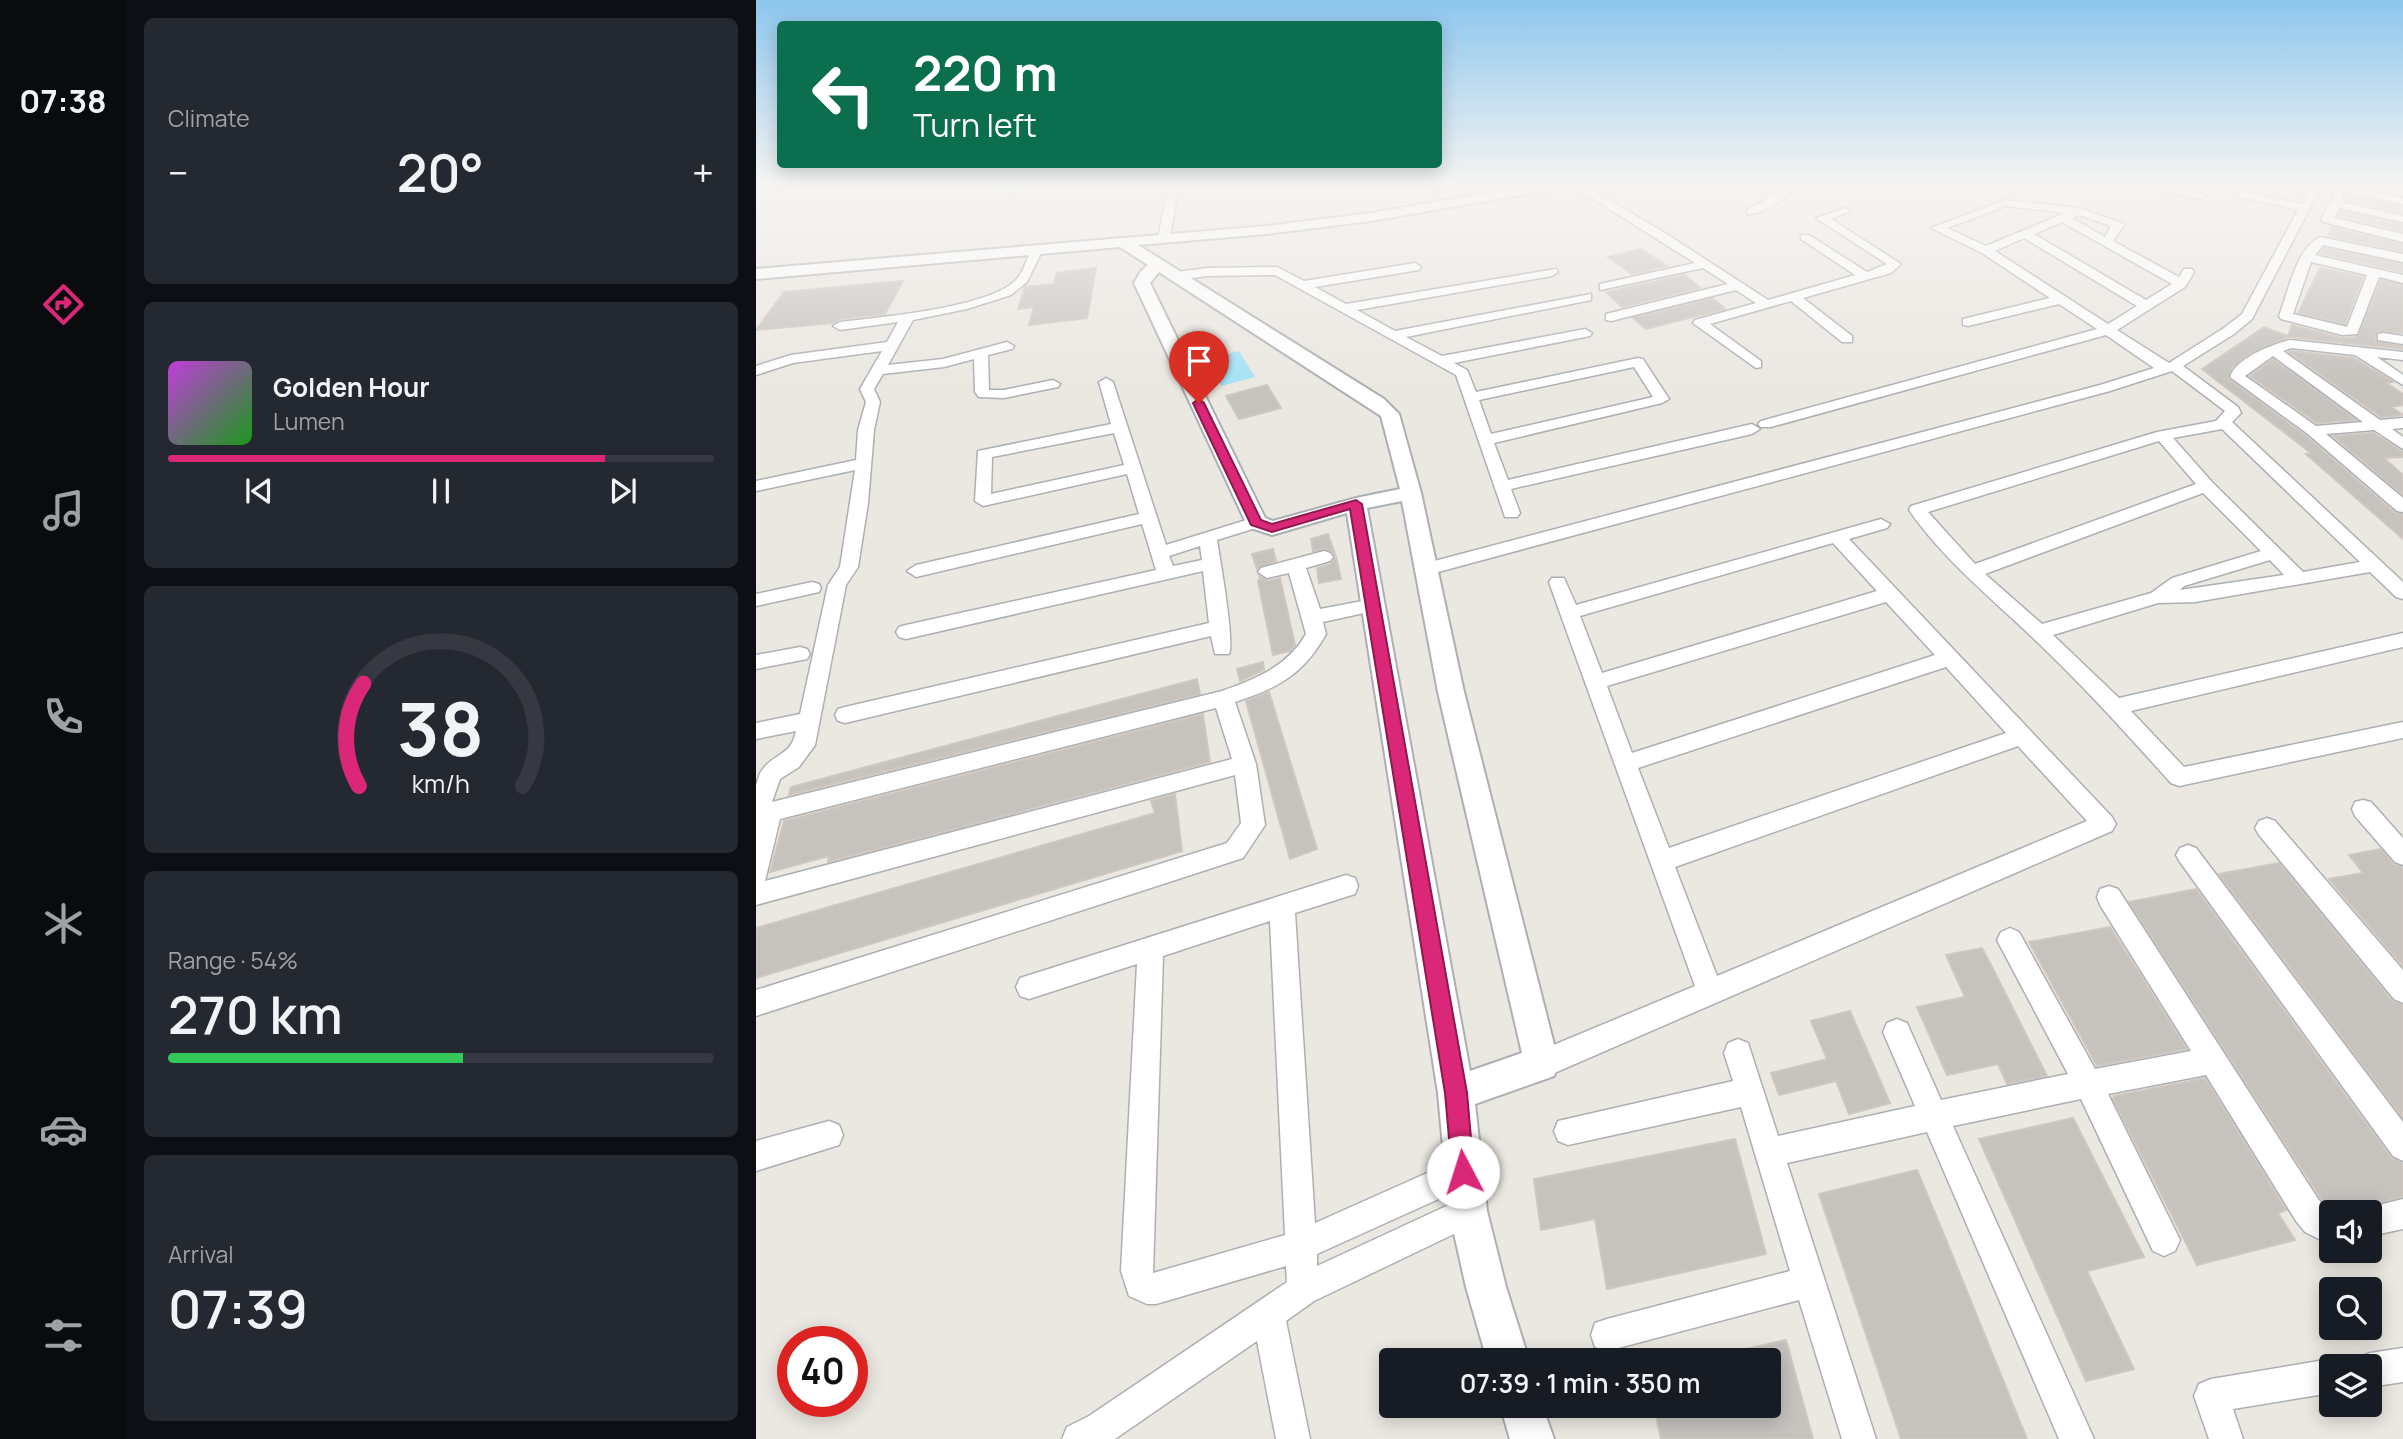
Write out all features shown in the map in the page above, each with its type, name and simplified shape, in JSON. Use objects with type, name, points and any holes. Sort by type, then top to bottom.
[{"type":"street","points":[[756,274],[1024,250]]},
{"type":"street","points":[[840,326],[907,318],[1008,290],[1021,282],[1036,250]]},
{"type":"street","points":[[1135,250],[1377,403],[1390,414],[1406,495],[1427,569],[1451,692],[1533,1067]]},
{"type":"street","points":[[1682,250],[1766,304]]},
{"type":"street","points":[[1825,250],[1865,276]]},
{"type":"street","points":[[1756,364],[1700,323],[1892,268],[1895,262],[1875,250]]},
{"type":"street","points":[[1986,250],[2233,410],[2233,413],[2222,421],[2225,425],[2403,593]]},
{"type":"street","points":[[2052,250],[2147,306]]},
{"type":"street","points":[[1502,486],[1759,427],[2108,330],[2185,278],[2124,250]]},
{"type":"street","points":[[1427,569],[1857,456],[2105,388],[2170,367],[2230,331],[2247,316],[2282,250]]},
{"type":"street","points":[[2313,250],[2307,257],[2286,316],[2342,331],[2354,329],[2374,273]]},
{"type":"street","points":[[2365,250],[2403,258]]},
{"type":"street","points":[[2307,257],[2403,279]]},
{"type":"street","points":[[1604,287],[1705,264]]},
{"type":"street","points":[[1158,265],[1146,274],[1142,283],[1256,522]]},
{"type":"street","points":[[1301,285],[1415,267]]},
{"type":"street","points":[[1176,276],[1208,271],[1377,273]]},
{"type":"street","points":[[1277,271],[1462,373],[1511,513]]},
{"type":"street","points":[[1344,308],[1552,272]]},
{"type":"street","points":[[2025,309],[2039,282]]},
{"type":"street","points":[[1611,317],[1737,286]]},
{"type":"street","points":[[1793,296],[1847,339]]},
{"type":"street","points":[[1393,335],[1586,297]]},
{"type":"street","points":[[1968,322],[2062,299]]},
{"type":"street","points":[[756,875],[764,777],[791,761],[804,745],[837,585],[849,568],[866,430],[873,402],[867,389],[881,369],[907,318]]},
{"type":"street","points":[[1440,361],[1585,333]]},
{"type":"street","points":[[2383,337],[2403,340]]},
{"type":"street","points":[[2403,356],[2295,344],[2273,350],[2239,371],[2237,377],[2313,431],[2403,508]]},
{"type":"street","points":[[756,370],[791,359],[894,345]]},
{"type":"street","points":[[881,369],[920,367],[981,355],[1007,346]]},
{"type":"street","points":[[2355,349],[2403,381]]},
{"type":"street","points":[[2273,350],[2403,444]]},
{"type":"street","points":[[981,355],[984,394],[1004,394],[1053,384]]},
{"type":"street","points":[[1471,397],[1638,362],[1662,399],[1485,440]]},
{"type":"street","points":[[1106,382],[1166,574]]},
{"type":"street","points":[[2313,431],[2403,423]]},
{"type":"street","points":[[2225,425],[2162,435],[1917,510],[1972,572],[2039,632],[2115,707],[2179,777],[2403,730]]},
{"type":"street","points":[[1120,427],[984,454],[983,501],[1133,468]]},
{"type":"street","points":[[2162,435],[2206,486],[2298,578]]},
{"type":"street","points":[[756,486],[864,463]]},
{"type":"street","points":[[1972,572],[2206,486]]},
{"type":"street","points":[[1159,553],[1256,522],[1272,528],[1361,503],[1406,495]]},
{"type":"street","points":[[1361,503],[1373,605],[1465,1090],[1463,1172],[1468,1211],[1486,1287],[1504,1348]]},
{"type":"street","points":[[916,571],[1148,517]]},
{"type":"street","points":[[1569,613],[1881,524]]},
{"type":"street","points":[[1465,1090],[1533,1067],[2104,824],[1837,537]]},
{"type":"street","points":[[1208,539],[1222,649]]},
{"type":"street","points":[[2158,597],[2178,582],[2273,553]]},
{"type":"street","points":[[1267,572],[1324,557]]},
{"type":"street","points":[[906,632],[1210,564]]},
{"type":"street","points":[[761,815],[1223,698],[1273,681],[1297,663],[1316,634],[1296,565]]},
{"type":"street","points":[[2039,632],[2158,597],[2195,596],[2373,566]]},
{"type":"street","points":[[1558,582],[1710,992]]},
{"type":"street","points":[[756,600],[812,588]]},
{"type":"street","points":[[1595,682],[1890,594]]},
{"type":"street","points":[[1313,617],[1373,605]]},
{"type":"street","points":[[845,715],[1220,627]]},
{"type":"street","points":[[2115,707],[2403,640]]},
{"type":"street","points":[[756,662],[800,654]]},
{"type":"street","points":[[1625,764],[1949,658]]},
{"type":"street","points":[[756,1003],[1235,851],[1253,825],[1245,764],[1223,698]]},
{"type":"street","points":[[756,731],[808,720]]},
{"type":"street","points":[[1662,862],[2022,736]]},
{"type":"street","points":[[756,894],[1245,764]]},
{"type":"street","points":[[2363,809],[2403,855]]},
{"type":"street","points":[[2267,828],[2403,990]]},
{"type":"street","points":[[2188,855],[2403,1146]]},
{"type":"street","points":[[1029,988],[1346,887]]},
{"type":"street","points":[[2109,897],[2307,1210],[2319,1223]]},
{"type":"street","points":[[1282,907],[1303,1290]]},
{"type":"street","points":[[2010,940],[2088,1083],[2164,1240]]},
{"type":"street","points":[[1152,949],[1137,1281],[1145,1290],[1300,1246],[1463,1172]]},
{"type":"street","points":[[1897,1032],[2077,1439]]},
{"type":"street","points":[[1738,1053],[1859,1439]]},
{"type":"street","points":[[1770,1152],[2088,1083],[2214,1060]]},
{"type":"street","points":[[1568,1131],[1750,1091]]},
{"type":"street","points":[[756,1156],[829,1135]]},
{"type":"street","points":[[1094,1435],[1303,1290],[1468,1211]]},
{"type":"street","points":[[2382,1218],[2403,1214]]},
{"type":"street","points":[[1607,1335],[1811,1281]]},
{"type":"street","points":[[1268,1313],[1293,1439]]},
{"type":"street","points":[[2382,1368],[2403,1365]]},
{"type":"street","points":[[2226,1439],[2211,1396],[2319,1378]]},
{"type":"street","points":[[1525,1418],[1532,1439]]},
{"type":"water","points":[[1239,351],[1255,377],[1221,386],[1207,359]]},
{"type":"building","points":[[1643,250],[1667,266],[1632,274],[1608,257]]},
{"type":"building","points":[[2322,250],[2335,250],[2403,264],[2403,272],[2320,253]]},
{"type":"building","points":[[1096,268],[1087,318],[1029,325],[1034,307],[1018,309],[1025,287],[1054,284],[1057,273]]},
{"type":"building","points":[[2320,268],[2363,277],[2345,324],[2298,313]]},
{"type":"building","points":[[1685,275],[1700,288],[1622,307],[1606,292]]},
{"type":"building","points":[[2381,280],[2403,285],[2403,333],[2377,331],[2375,340],[2403,346],[2403,349],[2289,337],[2245,356],[2232,368],[2227,378],[2306,436],[2395,513],[2403,514],[2403,539],[2306,454],[2311,453],[2202,369],[2264,327],[2288,336],[2292,325],[2341,338],[2357,337]]},
{"type":"building","points":[[903,281],[885,314],[840,319],[833,323],[756,330],[784,292]]},
{"type":"building","points":[[1713,298],[1725,309],[1646,329],[1633,318]]},
{"type":"building","points":[[2289,352],[2354,358],[2393,382],[2386,383],[2403,394],[2403,405],[2391,407],[2403,415],[2381,417]]},
{"type":"building","points":[[2273,359],[2356,420],[2317,423],[2250,376]]},
{"type":"building","points":[[1267,385],[1281,408],[1239,419],[1226,396]]},
{"type":"building","points":[[2373,433],[2403,452],[2403,457],[2384,458],[2403,475],[2403,495],[2333,436]]},
{"type":"building","points":[[1328,534],[1336,557],[1332,551],[1325,549],[1313,551],[1311,539]]},
{"type":"building","points":[[1273,549],[1276,561],[1257,569],[1252,554]]},
{"type":"building","points":[[1336,557],[1341,579],[1319,583],[1317,568],[1331,564]]},
{"type":"building","points":[[1259,576],[1268,581],[1280,578],[1295,645],[1290,651],[1273,655]]},
{"type":"building","points":[[1263,662],[1264,670],[1240,681],[1237,669]]},
{"type":"building","points":[[1197,679],[1200,694],[789,795],[791,787]]},
{"type":"building","points":[[1269,692],[1317,849],[1290,859],[1246,701]]},
{"type":"building","points":[[1203,714],[1210,762],[828,862],[829,856],[770,872],[784,821]]},
{"type":"building","points":[[1175,794],[1182,851],[756,978],[756,928],[1155,813],[1151,801]]},
{"type":"building","points":[[2381,849],[2393,864],[2403,867],[2403,966],[2329,879],[2363,873],[2349,855]]},
{"type":"building","points":[[2279,863],[2392,1001],[2403,1005],[2403,1118],[2219,874]]},
{"type":"building","points":[[2196,889],[2391,1158],[2403,1163],[2403,1197],[2382,1202],[2323,1200],[2129,902]]},
{"type":"building","points":[[2110,927],[2187,1049],[2097,1066],[2029,942]]},
{"type":"building","points":[[1982,948],[2047,1076],[2007,1084],[1998,1064],[1947,1075],[1917,1007],[1965,997],[1946,955]]},
{"type":"building","points":[[1850,1011],[1890,1103],[1849,1114],[1836,1081],[1779,1095],[1771,1073],[1827,1059],[1811,1021]]},
{"type":"building","points":[[2205,1078],[2286,1210],[2278,1213],[2295,1240],[2197,1265],[2113,1099],[2114,1096]]},
{"type":"building","points":[[2073,1118],[2144,1257],[2087,1271],[2134,1369],[2086,1381],[1979,1139]]},
{"type":"building","points":[[1735,1139],[1766,1254],[1607,1289],[1595,1219],[1541,1230],[1534,1179]]},
{"type":"building","points":[[1917,1170],[2027,1439],[1901,1439],[1819,1194]]},
{"type":"building","points":[[1786,1340],[1813,1439],[1661,1439],[1657,1418],[1781,1418],[1781,1348],[1751,1348]]},
{"type":"route","points":[[1199,403],[1256,522],[1272,528],[1356,504],[1456,1093],[1463,1172]]}]
